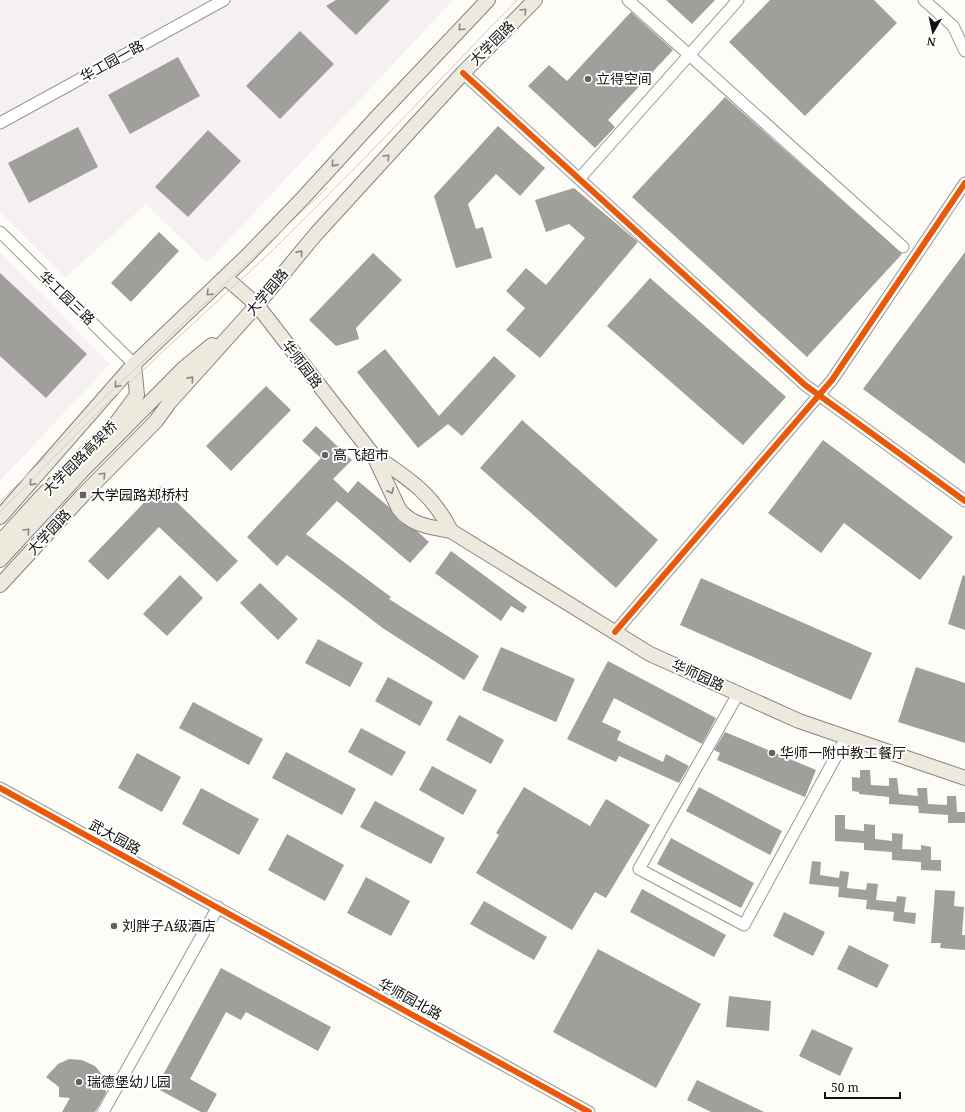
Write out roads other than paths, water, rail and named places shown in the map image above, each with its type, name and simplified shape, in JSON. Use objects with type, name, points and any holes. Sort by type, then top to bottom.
[{"type":"main road","points":[[0,517],[134,364],[225,277],[303,198],[488,0]]},
{"type":"main road","name":"大学园路","points":[[0,585],[83,495],[156,421],[169,403],[257,305],[316,234],[463,73],[535,0]]},
{"type":"main road","name":"华师园路","points":[[225,277],[257,305],[374,456]]},
{"type":"main road","points":[[112,435],[184,368],[257,305]]},
{"type":"main road","name":"大学园路高架桥","points":[[0,542],[42,496],[112,435],[117,422],[137,395],[134,364]]},
{"type":"main road","name":"大学园路","points":[[0,560],[83,470],[112,435]]},
{"type":"main road","points":[[374,456],[427,494],[442,514],[451,531]]},
{"type":"main road","points":[[374,456],[399,509],[404,516],[415,524],[451,531]]},
{"type":"main road","name":"华师园路","points":[[451,531],[650,654],[799,721],[965,778]]},
{"type":"street","name":"华工园一路","points":[[0,123],[224,0]]},
{"type":"street","points":[[628,0],[903,247]]},
{"type":"street","points":[[579,179],[738,0]]},
{"type":"street","points":[[924,0],[953,26],[965,51]]},
{"type":"street","points":[[463,73],[805,385],[965,502]]},
{"type":"street","points":[[615,632],[820,395],[965,183]]},
{"type":"street","name":"华工园三路","points":[[0,232],[134,364]]},
{"type":"street","points":[[738,694],[639,869],[744,925],[846,738]]},
{"type":"street","name":"武大园路","points":[[0,788],[218,906]]},
{"type":"street","points":[[103,1112],[218,906]]},
{"type":"street","name":"华师园北路","points":[[218,906],[589,1112]]},
{"type":"tram line","points":[[0,512],[105,405],[274,249],[357,166],[517,0]]},
{"type":"tram line","points":[[0,502],[100,402],[327,188]]},
{"type":"place","name":"立得空间","points":[[588,79]]},
{"type":"place","name":"高飞超市","points":[[325,455]]},
{"type":"place","name":"大学园路郑桥村","points":[[83,495]]},
{"type":"place","name":"华师一附中教工餐厅","points":[[772,753]]},
{"type":"place","name":"刘胖子A级酒店","points":[[114,926]]},
{"type":"place","name":"瑞德堡幼儿园","points":[[79,1082]]}]
